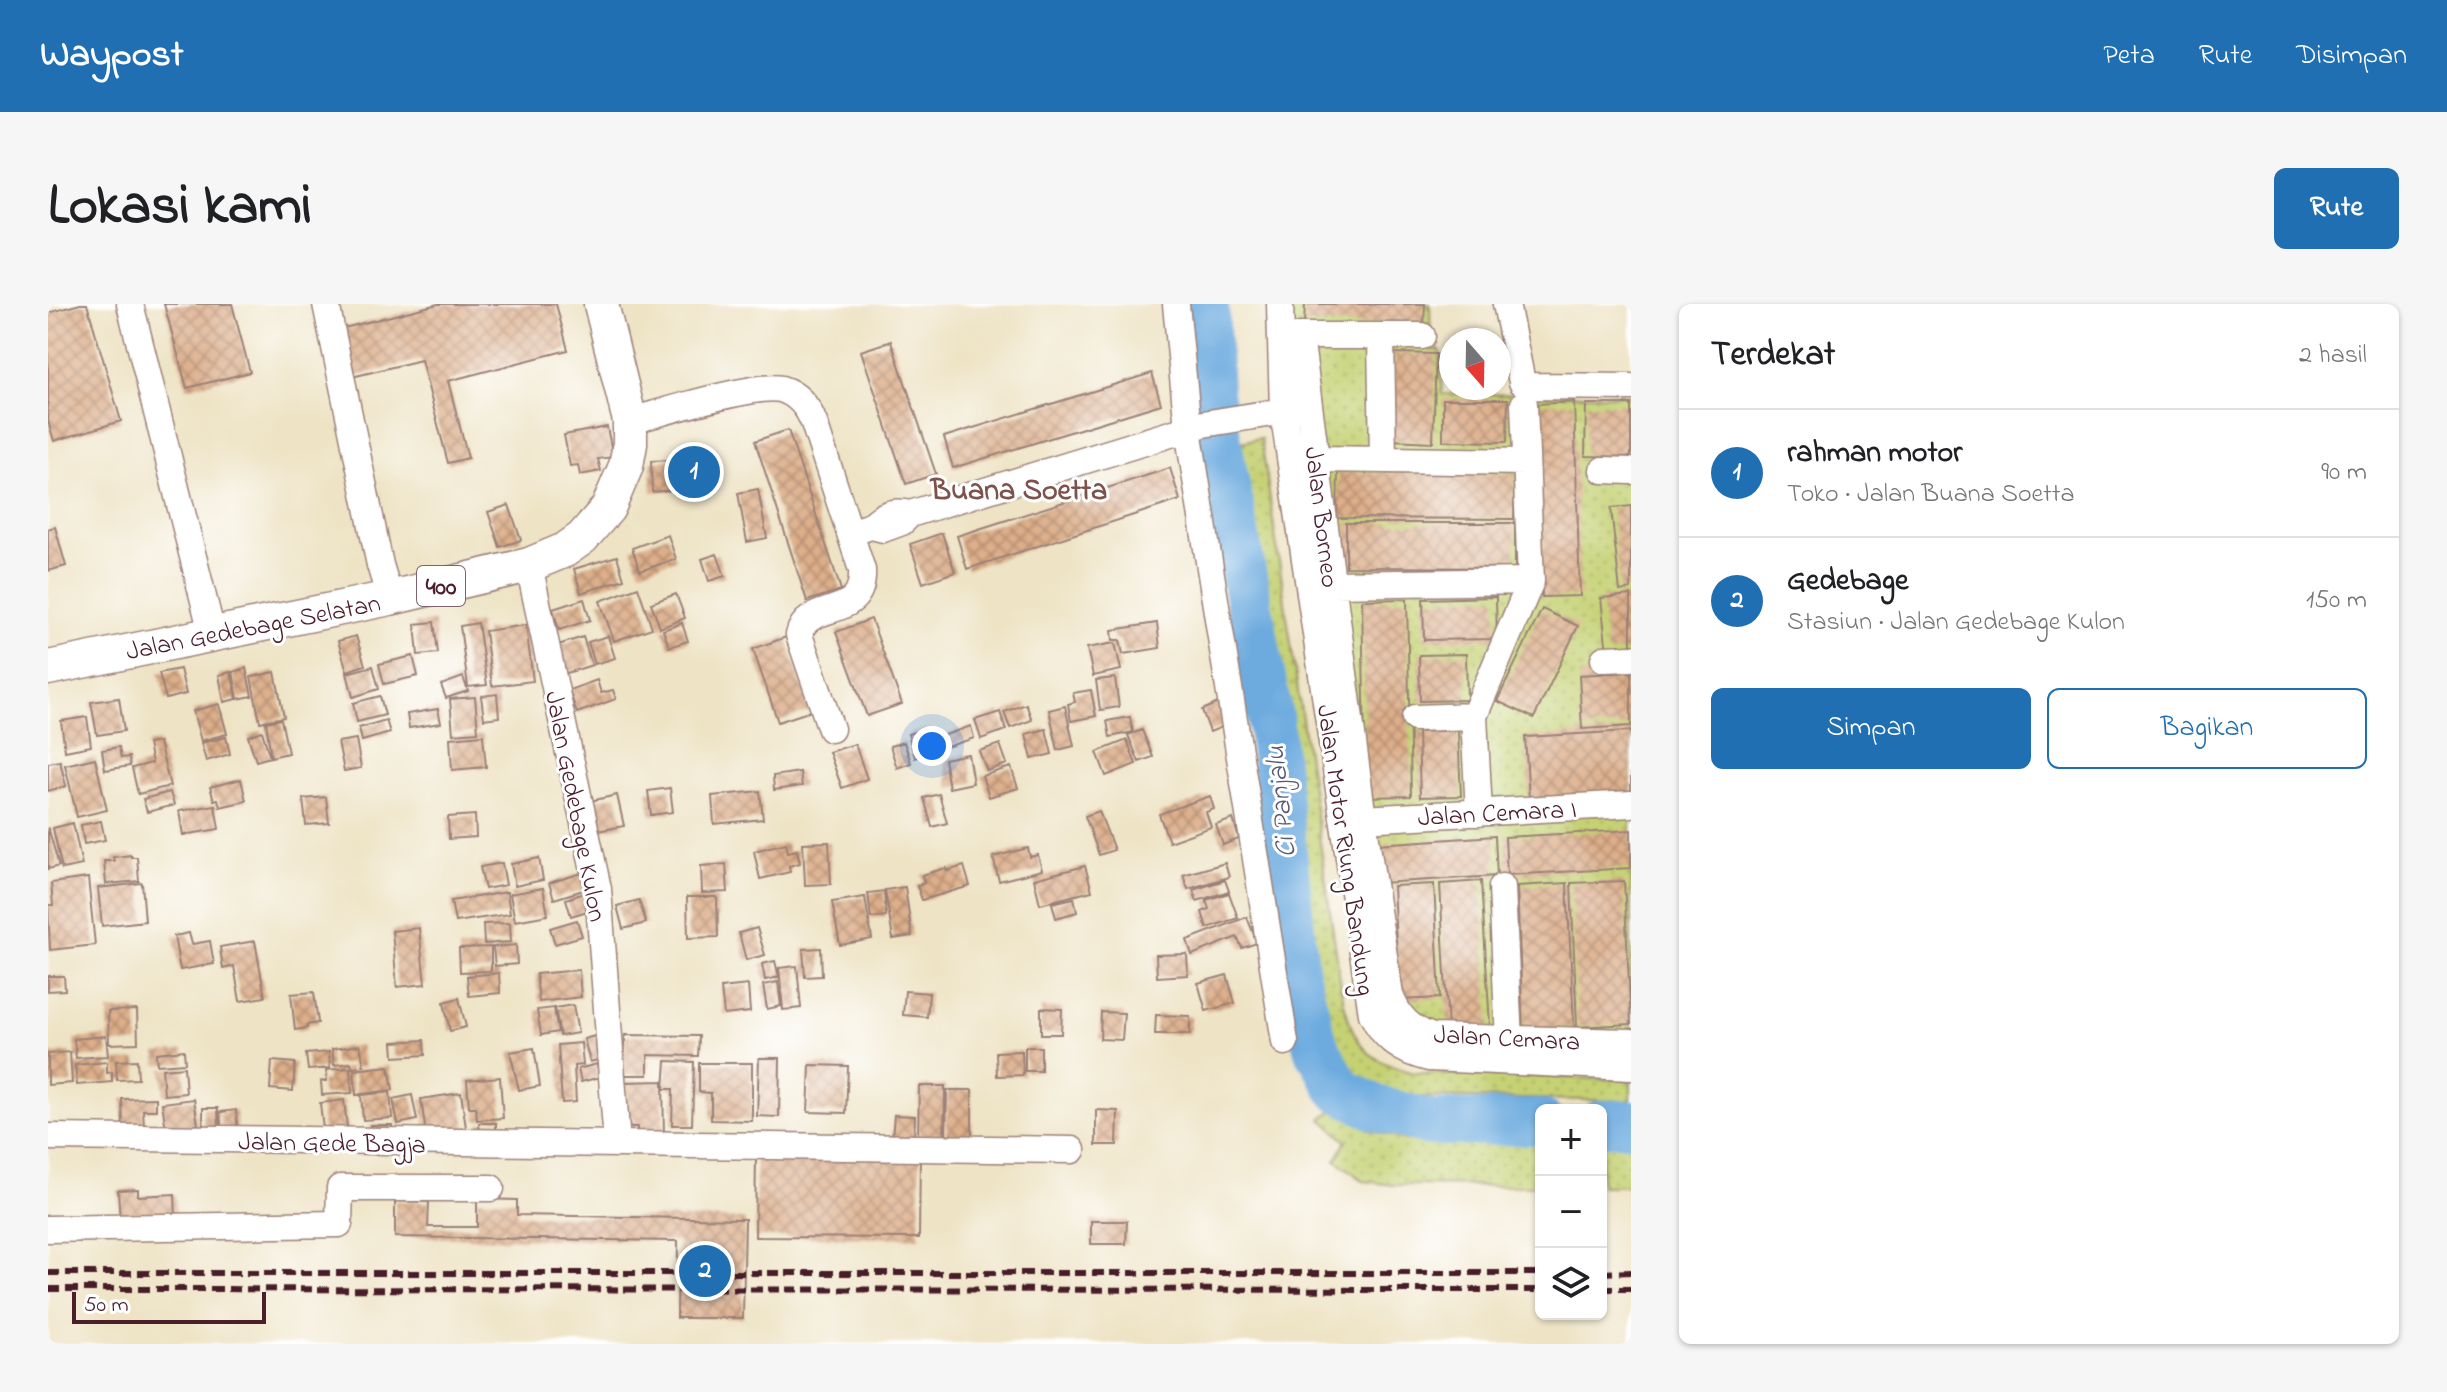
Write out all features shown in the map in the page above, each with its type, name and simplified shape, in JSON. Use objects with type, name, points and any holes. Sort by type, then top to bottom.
[{"type":"main road","name":"Jalan Gedebage Selatan","points":[[48,668],[390,598],[529,565],[565,550],[589,531],[608,508],[626,466],[630,421],[601,304]]},
{"type":"street","points":[[130,304],[212,633]]},
{"type":"street","points":[[326,304],[377,550],[390,598]]},
{"type":"street","points":[[1176,304],[1185,430],[1285,1042]]},
{"type":"street","points":[[860,530],[879,517],[898,511],[910,514],[1185,430],[1287,410],[1280,304]]},
{"type":"street","points":[[1479,813],[1474,716],[1531,581],[1523,393],[1506,304]]},
{"type":"street","name":"Jalan Borneo","points":[[1363,819],[1316,459],[1287,410],[1300,336],[1422,336]]},
{"type":"street","points":[[1381,336],[1383,460]]},
{"type":"street","points":[[1523,393],[1530,386],[1631,387]]},
{"type":"street","points":[[630,421],[761,388],[788,392],[810,413],[860,530],[860,590],[846,604],[809,619],[801,627],[799,635],[831,729]]},
{"type":"street","name":"Jalan Motor Riung Bandung","points":[[1287,410],[1366,987],[1378,1027],[1400,1048],[1429,1058],[1631,1067]]},
{"type":"street","points":[[1316,459],[1526,462]]},
{"type":"street","points":[[1603,470],[1631,471]]},
{"type":"street","name":"Jalan Gedebage Kulon","points":[[529,565],[598,889],[617,1144]]},
{"type":"street","points":[[1331,584],[1531,581]]},
{"type":"street","points":[[1604,659],[1631,658]]},
{"type":"street","points":[[1415,718],[1474,716]]},
{"type":"street","name":"Jalan Cemara I","points":[[1363,819],[1631,804]]},
{"type":"street","name":"Jalan Cemara","points":[[1363,819],[1387,981],[1395,1008],[1411,1027],[1432,1037],[1631,1042]]},
{"type":"street","points":[[1502,887],[1509,1041]]},
{"type":"street","name":"Jalan Gede Bagja","points":[[48,1137],[1072,1150]]},
{"type":"street","points":[[48,1229],[339,1224],[340,1188],[491,1188]]},
{"type":"green space","points":[[1287,304],[1430,304],[1431,350],[1439,350],[1439,400],[1511,400],[1511,394],[1631,395],[1631,1051],[1414,1042],[1292,409]]},
{"type":"green space","points":[[1261,438],[1342,993],[1356,1037],[1372,1056],[1415,1073],[1631,1080],[1631,1101],[1391,1094],[1363,1083],[1351,1074],[1326,1040],[1312,997],[1231,444]]},
{"type":"green space","points":[[1337,1106],[1368,1129],[1406,1140],[1535,1140],[1535,1186],[1393,1185],[1364,1181],[1336,1160],[1346,1141],[1322,1119]]},
{"type":"green space","points":[[1607,1140],[1631,1140],[1631,1186],[1607,1186]]},
{"type":"building","points":[[87,304],[121,421],[54,441],[48,421],[48,313]]},
{"type":"building","points":[[164,304],[232,304],[250,372],[187,388]]},
{"type":"building","points":[[438,304],[556,304],[568,350],[448,381],[468,458],[448,463],[421,360],[348,378],[336,330]]},
{"type":"building","points":[[1305,304],[1425,304],[1424,325],[1304,324]]},
{"type":"building","points":[[891,341],[936,474],[906,484],[861,351]]},
{"type":"building","points":[[1394,353],[1436,354],[1433,442],[1391,440]]},
{"type":"building","points":[[1152,373],[1161,404],[953,468],[944,437]]},
{"type":"building","points":[[1443,400],[1508,400],[1507,442],[1443,441]]},
{"type":"building","points":[[1574,402],[1580,596],[1542,597],[1536,404]]},
{"type":"building","points":[[1586,404],[1631,404],[1631,457],[1585,456]]},
{"type":"building","points":[[607,427],[613,457],[598,459],[601,471],[580,475],[578,465],[570,466],[564,435]]},
{"type":"building","points":[[788,430],[841,590],[807,601],[755,441]]},
{"type":"building","points":[[673,460],[674,490],[652,492],[651,461]]},
{"type":"building","points":[[1170,468],[1180,500],[967,569],[957,536]]},
{"type":"building","points":[[1338,472],[1515,473],[1514,519],[1337,518]]},
{"type":"building","points":[[758,489],[767,538],[747,542],[738,493]]},
{"type":"building","points":[[509,505],[521,540],[500,547],[488,512]]},
{"type":"building","points":[[1631,506],[1631,589],[1620,591],[1611,508]]},
{"type":"building","points":[[1346,523],[1515,523],[1515,568],[1346,567]]},
{"type":"building","points":[[55,527],[66,566],[48,571],[48,529]]},
{"type":"building","points":[[942,533],[955,572],[923,583],[910,544]]},
{"type":"building","points":[[668,535],[676,559],[640,571],[632,548]]},
{"type":"building","points":[[717,554],[725,576],[709,581],[702,559]]},
{"type":"building","points":[[617,556],[624,579],[581,593],[574,569]]},
{"type":"building","points":[[638,587],[652,628],[614,641],[600,601]]},
{"type":"building","points":[[676,594],[685,618],[660,628],[651,603]]},
{"type":"building","points":[[1631,595],[1631,650],[1607,653],[1601,598]]},
{"type":"building","points":[[1496,597],[1497,639],[1424,640],[1423,599]]},
{"type":"building","points":[[584,599],[590,620],[559,630],[553,609]]},
{"type":"building","points":[[1407,599],[1411,796],[1366,797],[1362,600]]},
{"type":"building","points":[[1542,609],[1578,626],[1534,718],[1497,701]]},
{"type":"building","points":[[871,619],[902,704],[867,716],[836,632]]},
{"type":"building","points":[[434,622],[438,653],[418,655],[415,624]]},
{"type":"building","points":[[478,623],[487,685],[468,687],[460,626]]},
{"type":"building","points":[[682,623],[688,641],[669,647],[663,630]]},
{"type":"building","points":[[1157,623],[1160,648],[1123,654],[1120,640],[1113,640],[1112,630]]},
{"type":"building","points":[[526,625],[533,681],[492,686],[485,631]]},
{"type":"building","points":[[356,636],[365,665],[347,671],[338,641]]},
{"type":"building","points":[[608,636],[615,658],[595,664],[588,642]]},
{"type":"building","points":[[583,637],[592,665],[564,674],[555,646]]},
{"type":"building","points":[[786,637],[811,711],[778,722],[753,649]]},
{"type":"building","points":[[1115,643],[1121,670],[1093,676],[1087,648]]},
{"type":"building","points":[[1466,654],[1467,700],[1420,701],[1419,655]]},
{"type":"building","points":[[413,656],[418,676],[384,684],[379,664]]},
{"type":"building","points":[[373,666],[379,689],[353,697],[347,673]]},
{"type":"building","points":[[246,668],[252,696],[238,699],[233,672]]},
{"type":"building","points":[[180,669],[186,694],[166,699],[159,673]]},
{"type":"building","points":[[231,672],[237,699],[224,702],[219,675]]},
{"type":"building","points":[[275,672],[284,717],[260,722],[251,677]]},
{"type":"building","points":[[1631,672],[1631,726],[1582,729],[1579,675]]},
{"type":"building","points":[[463,677],[468,691],[446,698],[441,685]]},
{"type":"building","points":[[1115,678],[1119,707],[1100,710],[1096,680]]},
{"type":"building","points":[[597,680],[601,693],[613,690],[616,699],[577,713],[569,690]]},
{"type":"building","points":[[1091,690],[1096,716],[1071,721],[1068,704],[1075,702],[1073,693]]},
{"type":"building","points":[[497,694],[499,717],[484,719],[481,696]]},
{"type":"building","points":[[380,696],[385,715],[357,722],[353,703]]},
{"type":"building","points":[[475,697],[478,732],[453,734],[450,699]]},
{"type":"building","points":[[119,698],[124,731],[97,735],[91,702]]},
{"type":"building","points":[[1218,703],[1227,725],[1210,732],[1202,710]]},
{"type":"building","points":[[219,704],[227,734],[201,741],[193,711]]},
{"type":"building","points":[[1026,704],[1032,720],[1010,728],[1004,712]]},
{"type":"building","points":[[1065,706],[1074,746],[1058,750],[1049,710]]},
{"type":"building","points":[[438,709],[441,723],[409,728],[407,714]]},
{"type":"building","points":[[1000,712],[1006,730],[981,739],[975,720]]},
{"type":"building","points":[[87,717],[91,746],[65,751],[61,721]]},
{"type":"building","points":[[1130,717],[1133,732],[1110,737],[1107,721]]},
{"type":"building","points":[[281,719],[288,753],[271,757],[266,722]]},
{"type":"building","points":[[386,720],[390,733],[362,741],[359,728]]},
{"type":"building","points":[[971,726],[974,738],[943,748],[939,737]]},
{"type":"building","points":[[929,728],[937,751],[915,758],[908,734]]},
{"type":"building","points":[[1046,729],[1052,754],[1032,759],[1026,734]]},
{"type":"building","points":[[1142,730],[1153,757],[1139,762],[1128,735]]},
{"type":"building","points":[[1458,730],[1461,796],[1420,797],[1418,732]]},
{"type":"building","points":[[262,731],[270,757],[256,761],[248,736]]},
{"type":"building","points":[[1631,731],[1631,793],[1529,799],[1525,737]]},
{"type":"building","points":[[483,735],[486,767],[452,770],[450,738]]},
{"type":"building","points":[[226,737],[230,754],[206,761],[201,743]]},
{"type":"building","points":[[356,739],[361,768],[344,771],[338,742]]},
{"type":"building","points":[[1127,740],[1136,764],[1106,776],[1097,752]]},
{"type":"building","points":[[159,742],[170,786],[138,794],[132,768],[152,763],[148,744]]},
{"type":"building","points":[[904,742],[911,763],[897,768],[890,746]]},
{"type":"building","points":[[855,744],[867,779],[842,788],[829,752]]},
{"type":"building","points":[[1000,744],[1007,764],[987,771],[979,751]]},
{"type":"building","points":[[119,747],[121,758],[129,757],[130,766],[105,770],[102,750]]},
{"type":"building","points":[[968,754],[973,783],[949,788],[944,759]]},
{"type":"building","points":[[95,758],[107,810],[77,817],[65,765]]},
{"type":"building","points":[[60,761],[66,786],[48,791],[48,763]]},
{"type":"building","points":[[1011,767],[1018,788],[989,797],[982,776]]},
{"type":"building","points":[[800,772],[802,786],[774,790],[773,776]]},
{"type":"building","points":[[241,779],[246,801],[220,807],[210,787]]},
{"type":"building","points":[[670,788],[673,812],[651,815],[648,791]]},
{"type":"building","points":[[760,791],[763,819],[714,824],[712,796]]},
{"type":"building","points":[[170,792],[174,805],[147,812],[143,799]]},
{"type":"building","points":[[939,794],[947,823],[932,827],[924,798]]},
{"type":"building","points":[[617,795],[624,826],[592,832],[586,802]]},
{"type":"building","points":[[1210,796],[1214,809],[1206,812],[1211,827],[1169,842],[1159,814]]},
{"type":"building","points":[[326,797],[329,823],[306,825],[303,799]]},
{"type":"building","points":[[215,805],[219,829],[183,835],[179,811]]},
{"type":"building","points":[[1099,811],[1114,850],[1099,855],[1085,816]]},
{"type":"building","points":[[475,815],[476,837],[449,839],[448,817]]},
{"type":"building","points":[[1233,819],[1239,839],[1223,845],[1216,825]]},
{"type":"building","points":[[101,821],[105,840],[84,844],[81,825]]},
{"type":"building","points":[[73,823],[82,865],[62,869],[53,828]]},
{"type":"building","points":[[48,827],[59,866],[48,869]]},
{"type":"building","points":[[1631,830],[1631,868],[1507,875],[1505,837]]},
{"type":"building","points":[[1495,836],[1497,876],[1380,883],[1378,844]]},
{"type":"building","points":[[829,842],[831,884],[805,885],[803,843]]},
{"type":"building","points":[[786,843],[788,852],[797,850],[800,863],[789,866],[790,872],[760,879],[754,851]]},
{"type":"building","points":[[1028,848],[1030,857],[1038,855],[1042,870],[999,881],[993,857]]},
{"type":"building","points":[[131,855],[137,857],[139,881],[106,884],[104,861]]},
{"type":"building","points":[[539,858],[543,880],[515,886],[511,864]]},
{"type":"building","points":[[502,863],[506,885],[485,889],[480,867]]},
{"type":"building","points":[[1225,863],[1229,877],[1188,889],[1183,875]]},
{"type":"building","points":[[726,864],[728,892],[702,893],[701,866]]},
{"type":"building","points":[[964,866],[970,886],[922,900],[917,886],[924,883],[922,875]]},
{"type":"building","points":[[1085,866],[1092,891],[1040,904],[1034,879]]},
{"type":"building","points":[[585,872],[590,888],[554,899],[549,883]]},
{"type":"building","points":[[88,878],[95,945],[50,950],[48,905],[53,905],[51,883]]},
{"type":"building","points":[[1225,880],[1229,891],[1197,901],[1193,890]]},
{"type":"building","points":[[1481,881],[1490,1026],[1448,1029],[1440,884]]},
{"type":"building","points":[[1624,881],[1631,1024],[1577,1027],[1571,883]]},
{"type":"building","points":[[142,883],[145,921],[102,926],[98,888]]},
{"type":"building","points":[[1567,883],[1574,1027],[1523,1030],[1517,886]]},
{"type":"building","points":[[1434,884],[1440,998],[1399,1000],[1393,886]]},
{"type":"building","points":[[905,887],[912,936],[893,939],[885,890]]},
{"type":"building","points":[[543,888],[548,915],[515,921],[510,894]]},
{"type":"building","points":[[884,891],[886,916],[871,918],[868,893]]},
{"type":"building","points":[[507,892],[510,914],[455,922],[451,901]]},
{"type":"building","points":[[588,892],[594,909],[571,916],[566,899]]},
{"type":"building","points":[[1229,893],[1238,918],[1207,928],[1202,912],[1209,909],[1206,900]]},
{"type":"building","points":[[687,897],[717,897],[718,937],[688,938]]},
{"type":"building","points":[[865,897],[872,939],[840,945],[832,902]]},
{"type":"building","points":[[1074,898],[1077,912],[1056,918],[1052,903]]},
{"type":"building","points":[[639,900],[646,923],[623,929],[617,906]]},
{"type":"building","points":[[1247,917],[1257,943],[1242,948],[1237,937],[1192,955],[1187,940]]},
{"type":"building","points":[[577,920],[582,936],[555,944],[550,928]]},
{"type":"building","points":[[510,923],[511,942],[484,944],[483,924]]},
{"type":"building","points":[[419,928],[425,984],[397,987],[392,931]]},
{"type":"building","points":[[757,928],[765,955],[746,960],[739,933]]},
{"type":"building","points":[[189,933],[192,944],[210,941],[214,964],[180,970],[174,936]]},
{"type":"building","points":[[255,941],[265,997],[240,1001],[234,966],[223,969],[220,947]]},
{"type":"building","points":[[516,945],[517,964],[495,966],[493,947]]},
{"type":"building","points":[[491,947],[491,971],[460,972],[459,948]]},
{"type":"building","points":[[821,948],[822,976],[805,977],[803,949]]},
{"type":"building","points":[[1187,954],[1188,975],[1157,977],[1156,955]]},
{"type":"building","points":[[775,961],[779,977],[765,980],[762,964]]},
{"type":"building","points":[[797,966],[801,1008],[783,1010],[779,968]]},
{"type":"building","points":[[579,970],[581,997],[539,1002],[536,974]]},
{"type":"building","points":[[499,973],[500,993],[469,996],[467,976]]},
{"type":"building","points":[[1227,975],[1235,1003],[1206,1011],[1198,983]]},
{"type":"building","points":[[48,976],[64,976],[65,990],[48,991]]},
{"type":"building","points":[[778,982],[781,1006],[767,1009],[763,985]]},
{"type":"building","points":[[748,985],[750,1012],[724,1015],[721,988]]},
{"type":"building","points":[[905,991],[929,993],[927,1017],[903,1015]]},
{"type":"building","points":[[314,992],[318,1023],[295,1030],[291,994]]},
{"type":"building","points":[[459,998],[466,1027],[450,1031],[444,1002]]},
{"type":"building","points":[[573,1005],[578,1033],[560,1036],[555,1008]]},
{"type":"building","points":[[554,1008],[558,1032],[541,1035],[537,1010]]},
{"type":"building","points":[[1041,1008],[1062,1009],[1061,1034],[1041,1034]]},
{"type":"building","points":[[137,1010],[138,1043],[109,1044],[108,1011]]},
{"type":"building","points":[[1101,1012],[1124,1013],[1122,1040],[1100,1039]]},
{"type":"building","points":[[1156,1015],[1190,1016],[1190,1034],[1155,1034]]},
{"type":"building","points":[[602,1034],[609,1057],[590,1062],[584,1039]]},
{"type":"building","points":[[625,1035],[699,1036],[698,1056],[648,1055],[648,1075],[624,1075]]},
{"type":"building","points":[[106,1036],[108,1056],[76,1058],[74,1039]]},
{"type":"building","points":[[424,1040],[425,1055],[394,1057],[393,1042]]},
{"type":"building","points":[[581,1043],[583,1065],[574,1066],[576,1102],[562,1103],[558,1045]]},
{"type":"building","points":[[360,1045],[364,1066],[352,1068],[351,1063],[334,1065],[332,1049]]},
{"type":"building","points":[[1025,1047],[1041,1047],[1041,1071],[1025,1071]]},
{"type":"building","points":[[534,1048],[540,1086],[519,1090],[510,1052]]},
{"type":"building","points":[[184,1050],[185,1063],[157,1065],[156,1053]]},
{"type":"building","points":[[1022,1051],[1023,1075],[997,1076],[996,1052]]},
{"type":"building","points":[[70,1052],[72,1083],[48,1085],[48,1054]]},
{"type":"building","points":[[329,1052],[330,1068],[308,1070],[306,1054]]},
{"type":"building","points":[[759,1058],[780,1058],[779,1117],[757,1116]]},
{"type":"building","points":[[137,1060],[138,1079],[117,1080],[116,1061]]},
{"type":"building","points":[[272,1061],[295,1063],[293,1091],[270,1089]]},
{"type":"building","points":[[666,1061],[694,1062],[692,1125],[672,1125],[673,1089],[664,1089]]},
{"type":"building","points":[[107,1062],[107,1073],[112,1072],[112,1082],[77,1085],[75,1065]]},
{"type":"building","points":[[699,1063],[752,1063],[752,1121],[711,1120],[711,1093],[699,1092]]},
{"type":"building","points":[[597,1064],[600,1077],[581,1082],[578,1069]]},
{"type":"building","points":[[810,1065],[848,1066],[846,1113],[808,1112]]},
{"type":"building","points":[[389,1066],[393,1090],[356,1095],[354,1070]]},
{"type":"building","points":[[184,1067],[186,1093],[164,1095],[162,1069]]},
{"type":"building","points":[[350,1068],[352,1093],[322,1095],[321,1081],[327,1081],[326,1070]]},
{"type":"building","points":[[500,1077],[503,1118],[477,1120],[476,1107],[469,1107],[467,1080]]},
{"type":"building","points":[[663,1081],[664,1136],[637,1136],[637,1127],[626,1127],[625,1082]]},
{"type":"building","points":[[919,1086],[945,1086],[944,1139],[918,1138]]},
{"type":"building","points":[[947,1090],[972,1090],[972,1136],[946,1136]]},
{"type":"building","points":[[390,1092],[392,1118],[363,1120],[361,1095]]},
{"type":"building","points":[[461,1093],[466,1128],[426,1134],[421,1099]]},
{"type":"building","points":[[412,1095],[417,1120],[398,1124],[393,1099]]},
{"type":"building","points":[[156,1098],[156,1110],[143,1110],[144,1126],[123,1127],[122,1099]]},
{"type":"building","points":[[194,1099],[198,1125],[166,1129],[162,1103]]},
{"type":"building","points":[[344,1100],[348,1136],[324,1138],[320,1103]]},
{"type":"building","points":[[203,1108],[218,1108],[219,1130],[203,1131]]},
{"type":"building","points":[[236,1110],[238,1135],[222,1136],[220,1112]]},
{"type":"building","points":[[1096,1110],[1118,1111],[1117,1145],[1096,1145]]},
{"type":"building","points":[[894,1115],[915,1116],[914,1139],[892,1138]]},
{"type":"building","points":[[479,1123],[496,1123],[496,1139],[480,1140]]},
{"type":"building","points":[[370,1125],[392,1125],[392,1140],[370,1141]]},
{"type":"building","points":[[756,1154],[920,1156],[919,1238],[755,1237]]},
{"type":"building","points":[[138,1189],[138,1196],[175,1194],[176,1220],[120,1222],[118,1190]]},
{"type":"building","points":[[477,1199],[517,1200],[517,1215],[745,1219],[743,1318],[677,1318],[678,1241],[395,1237],[395,1201],[429,1202],[428,1227],[477,1227]]},
{"type":"building","points":[[1091,1221],[1127,1221],[1126,1244],[1091,1244]]},
{"type":"waterway","name":"Ci Panjalu","points":[[1206,304],[1210,394],[1270,716],[1297,978],[1316,1047],[1340,1090],[1376,1108],[1431,1123],[1535,1122]]},
{"type":"waterway","name":"Ci Panjalu","points":[[1607,1123],[1631,1123]]},
{"type":"railway","points":[[1607,1273],[1631,1272]]},
{"type":"railway","points":[[48,1273],[1535,1273]]},
{"type":"railway","points":[[48,1289],[1535,1290]]},
{"type":"railway","points":[[1607,1289],[1631,1289]]},
{"type":"place","name":"rahman motor","points":[[694,472]]},
{"type":"place","name":"Gedebage","points":[[705,1271]]},
{"type":"district","name":"Buana Soetta","points":[[1019,489]]}]
